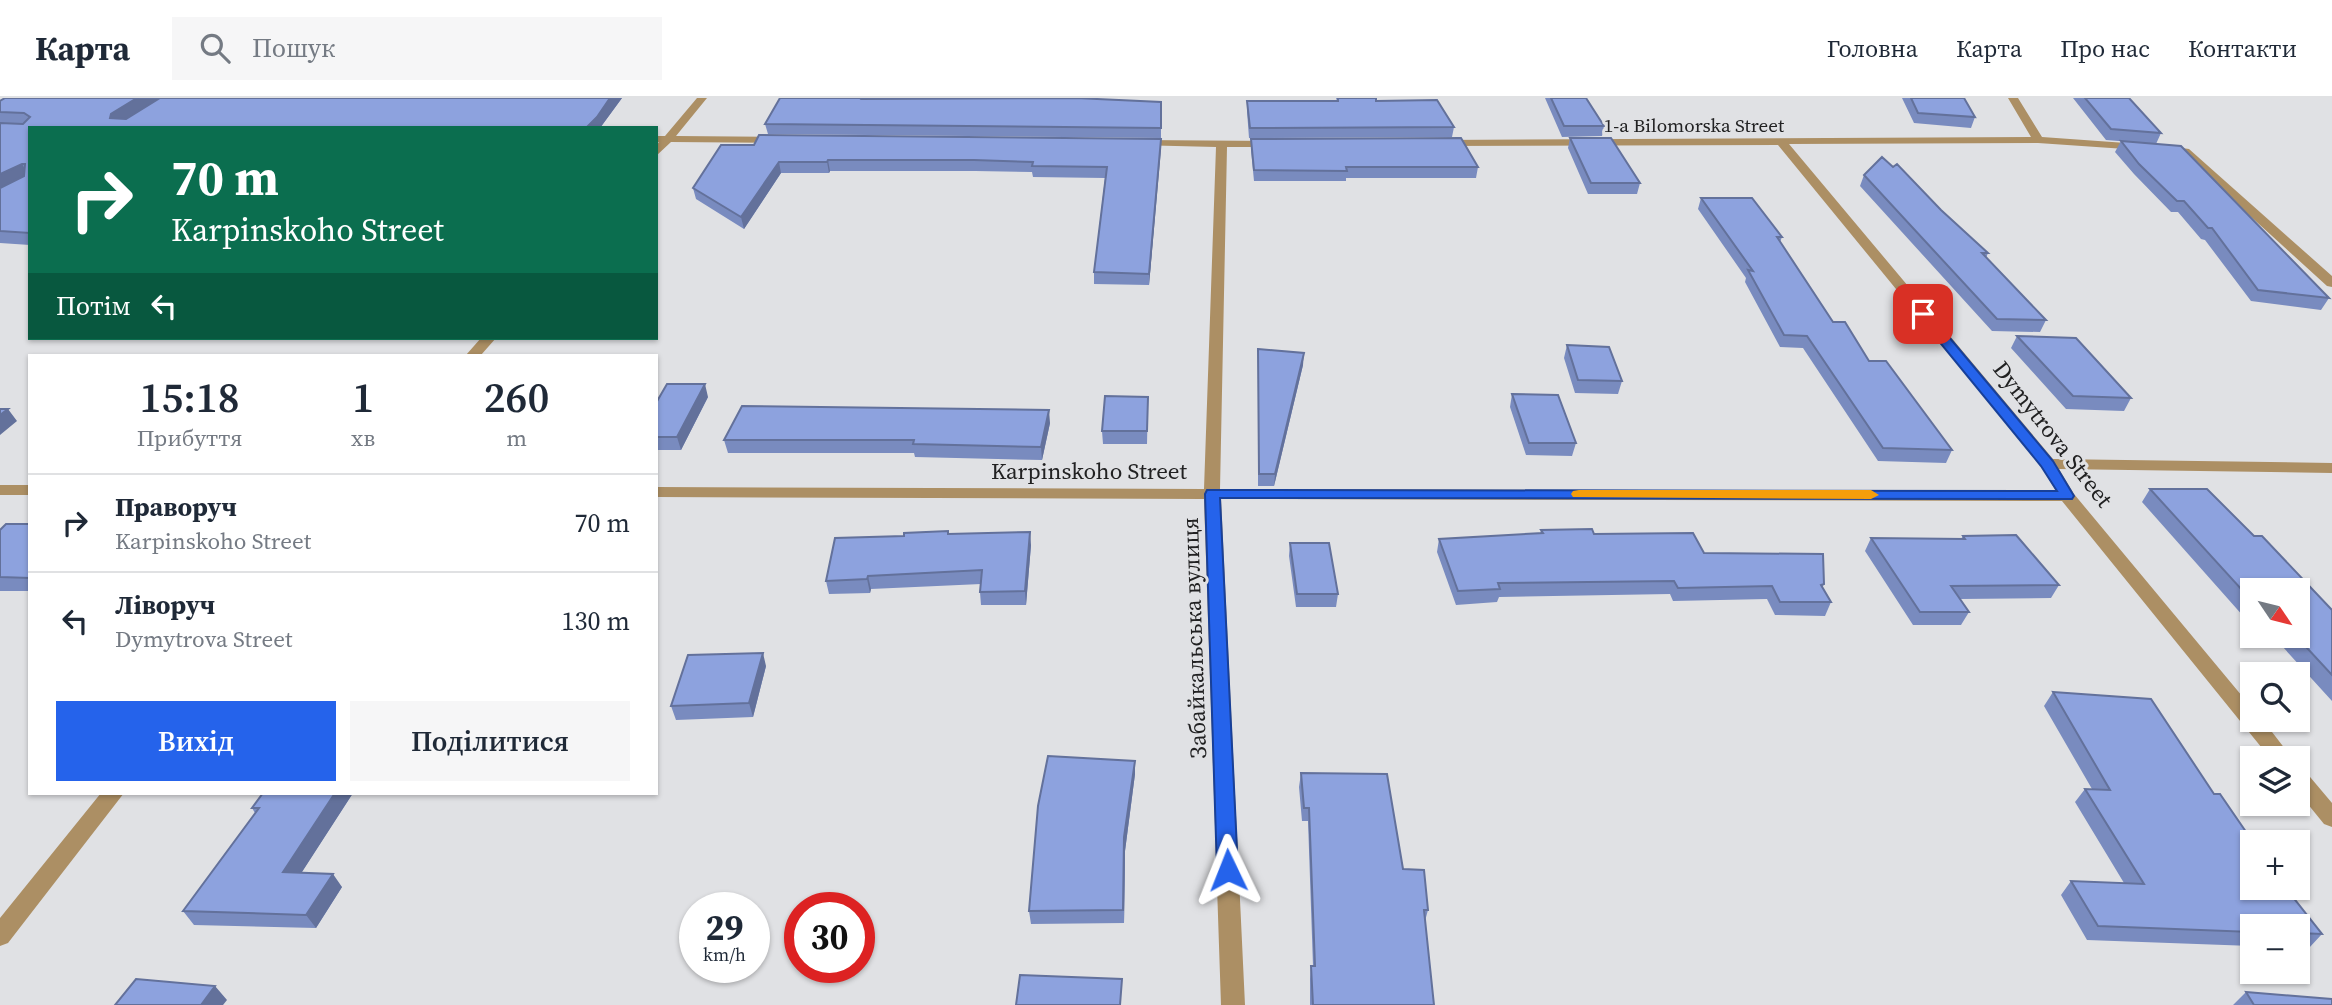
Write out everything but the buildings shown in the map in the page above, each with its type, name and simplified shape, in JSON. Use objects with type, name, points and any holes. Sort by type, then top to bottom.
[{"type":"street","points":[[658,151],[702,98]]},
{"type":"street","points":[[2013,98],[2038,140]]},
{"type":"street","points":[[658,139],[793,140]]},
{"type":"street","name":"1-a Bilomorska Street","points":[[1426,143],[2038,140],[2185,151],[2332,283]]},
{"type":"street","points":[[1125,143],[1290,144]]},
{"type":"street","name":"Dymytrova Street","points":[[1782,143],[2048,464],[2067,496],[2272,746]]},
{"type":"street","name":"Забайкальська вулиця","points":[[1222,144],[1212,494],[1233,1005]]},
{"type":"street","points":[[474,354],[487,340]]},
{"type":"street","points":[[2048,464],[2332,468]]},
{"type":"street","points":[[0,490],[28,490]]},
{"type":"street","name":"Karpinskoho Street","points":[[658,492],[2067,496]]},
{"type":"street","points":[[2310,791],[2332,818]]},
{"type":"street","points":[[0,936],[111,795]]},
{"type":"slow traffic","points":[[1579,494],[1871,495]]},
{"type":"route","points":[[1228,870],[1212,494],[2067,496],[2048,464],[1923,314]]}]
